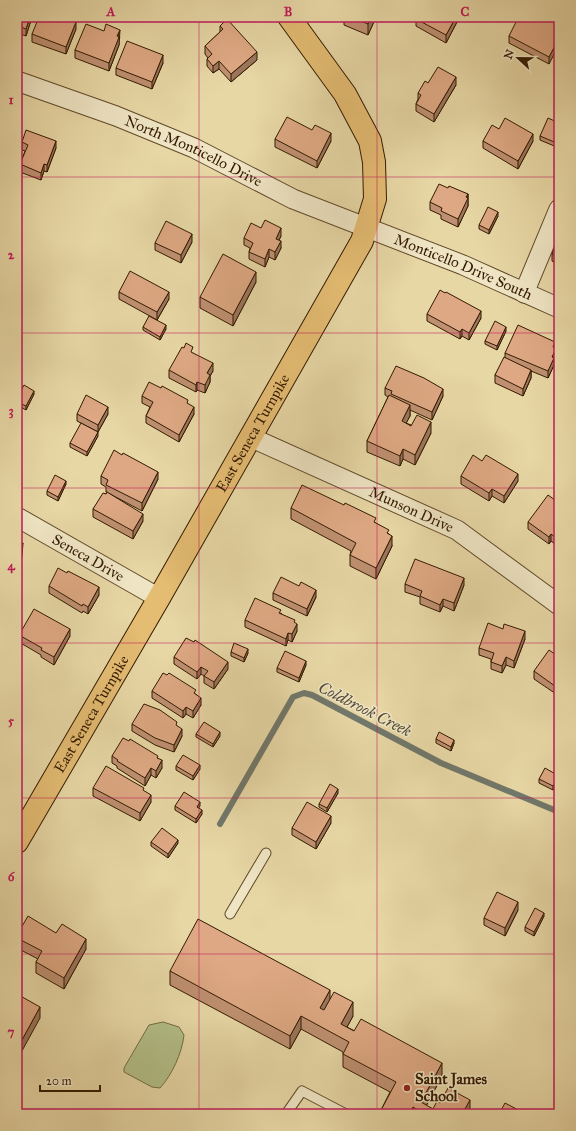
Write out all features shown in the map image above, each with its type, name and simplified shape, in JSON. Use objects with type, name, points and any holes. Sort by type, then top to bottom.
[{"type":"main road","name":"East Seneca Turnpike","points":[[17,842],[159,598],[362,241],[375,199],[374,162],[370,141],[345,94],[290,17]]},
{"type":"street","name":"North Monticello Drive","points":[[17,82],[116,116],[194,148],[293,199],[366,228]]},
{"type":"street","points":[[524,293],[559,209]]},
{"type":"street","name":"Monticello Drive South","points":[[366,228],[463,264],[559,308]]},
{"type":"street","name":"Munson Drive","points":[[250,437],[457,530],[559,605]]},
{"type":"street","name":"Seneca Drive","points":[[17,517],[159,598]]},
{"type":"lane","points":[[230,914],[266,853]]},
{"type":"lane","points":[[286,1114],[302,1091],[346,1114]]},
{"type":"green space","points":[[163,1022],[179,1027],[184,1035],[176,1063],[169,1077],[160,1088],[152,1087],[124,1072],[124,1068],[149,1025]]},
{"type":"building","points":[[17,17],[30,17],[26,29],[18,26],[17,29]]},
{"type":"building","points":[[39,17],[64,17],[76,22],[66,47],[32,34]]},
{"type":"building","points":[[351,17],[371,17],[368,24]]},
{"type":"building","points":[[417,17],[456,17],[446,35],[416,19]]},
{"type":"building","points":[[524,17],[549,17],[559,22],[559,38],[549,57],[509,36],[517,20],[521,22]]},
{"type":"building","points":[[227,19],[257,52],[231,74],[219,61],[213,66],[207,59],[212,54],[205,46],[223,29],[220,26]]},
{"type":"building","points":[[86,24],[104,31],[106,24],[120,30],[117,36],[119,37],[109,63],[75,50]]},
{"type":"building","points":[[127,41],[163,55],[152,82],[116,68]]},
{"type":"building","points":[[438,67],[456,77],[434,114],[416,104],[421,95],[418,93],[425,81],[428,83]]},
{"type":"building","points":[[287,117],[312,130],[315,125],[331,133],[317,161],[275,139]]},
{"type":"building","points":[[505,118],[533,134],[518,161],[483,141],[492,125],[499,129]]},
{"type":"building","points":[[548,118],[559,123],[559,144],[540,136]]},
{"type":"building","points":[[26,130],[56,141],[47,165],[44,164],[41,173],[20,164],[28,145],[22,142]]},
{"type":"building","points":[[439,184],[448,188],[449,186],[468,194],[466,197],[468,198],[458,219],[441,211],[442,208],[430,202]]},
{"type":"building","points":[[488,207],[498,212],[489,230],[479,225]]},
{"type":"building","points":[[265,220],[281,228],[276,239],[281,241],[275,252],[269,249],[265,259],[249,252],[253,243],[244,238],[251,223],[261,228]]},
{"type":"building","points":[[166,221],[192,234],[181,255],[155,243]]},
{"type":"building","points":[[559,238],[559,257],[552,254]]},
{"type":"building","points":[[223,254],[256,272],[233,315],[200,297]]},
{"type":"building","points":[[130,271],[169,292],[157,312],[119,292]]},
{"type":"building","points":[[440,290],[481,311],[469,333],[462,329],[460,332],[427,314]]},
{"type":"building","points":[[149,316],[166,325],[160,337],[143,327]]},
{"type":"building","points":[[495,321],[506,327],[497,346],[485,341]]},
{"type":"building","points":[[518,325],[555,342],[553,347],[556,349],[552,357],[554,358],[548,371],[505,353]]},
{"type":"building","points":[[186,343],[193,347],[191,352],[213,363],[207,373],[210,375],[205,385],[197,382],[196,385],[169,370],[182,347],[184,348]]},
{"type":"building","points":[[504,357],[531,370],[523,389],[495,375]]},
{"type":"building","points":[[396,366],[424,378],[443,389],[432,412],[391,394],[392,391],[385,388]]},
{"type":"building","points":[[149,382],[161,388],[162,386],[188,400],[187,403],[194,407],[179,435],[146,416],[153,402],[142,396]]},
{"type":"building","points":[[24,385],[34,391],[26,406],[17,402],[17,398]]},
{"type":"building","points":[[86,395],[108,407],[98,425],[77,414]]},
{"type":"building","points":[[389,395],[410,405],[402,421],[411,426],[417,415],[431,422],[415,455],[403,449],[400,456],[367,441]]},
{"type":"building","points":[[81,423],[98,432],[87,452],[70,443]]},
{"type":"building","points":[[114,450],[122,455],[123,453],[158,472],[142,503],[106,485],[108,480],[101,476]]},
{"type":"building","points":[[473,455],[482,461],[486,455],[518,474],[504,496],[492,489],[489,493],[461,476]]},
{"type":"building","points":[[55,475],[66,481],[58,497],[47,491]]},
{"type":"building","points":[[302,485],[376,518],[374,522],[389,530],[387,533],[392,536],[376,568],[350,555],[356,543],[291,508]]},
{"type":"building","points":[[107,492],[143,514],[133,531],[93,509],[103,493],[106,494]]},
{"type":"building","points":[[548,495],[559,503],[559,540],[551,534],[549,537],[528,522]]},
{"type":"building","points":[[17,540],[23,543],[20,548],[22,549],[17,558]]},
{"type":"building","points":[[415,559],[464,578],[454,603],[443,599],[440,605],[420,596],[422,591],[405,584]]},
{"type":"building","points":[[58,568],[67,573],[68,571],[99,587],[88,607],[83,604],[82,606],[49,586]]},
{"type":"building","points":[[281,577],[299,586],[301,582],[316,590],[307,609],[273,593]]},
{"type":"building","points":[[255,598],[281,610],[279,613],[295,620],[294,622],[297,624],[292,634],[288,633],[286,639],[245,620]]},
{"type":"building","points":[[34,609],[70,629],[54,657],[41,650],[42,648],[19,635]]},
{"type":"building","points":[[488,623],[503,629],[504,624],[525,631],[514,661],[506,657],[502,666],[491,662],[494,653],[479,648]]},
{"type":"building","points":[[186,638],[194,642],[195,640],[228,662],[214,682],[204,676],[208,671],[201,667],[197,672],[174,657]]},
{"type":"building","points":[[234,643],[248,649],[244,658],[231,652]]},
{"type":"building","points":[[549,650],[559,657],[559,689],[534,671]]},
{"type":"building","points":[[285,651],[306,661],[299,678],[277,668]]},
{"type":"building","points":[[163,673],[167,675],[169,673],[196,690],[194,693],[201,698],[193,711],[186,707],[183,711],[152,691]]},
{"type":"building","points":[[144,704],[160,710],[177,722],[176,725],[182,729],[174,745],[155,738],[132,724]]},
{"type":"building","points":[[204,722],[220,732],[213,744],[196,734]]},
{"type":"building","points":[[439,732],[454,740],[451,747],[436,739]]},
{"type":"building","points":[[123,738],[129,741],[130,739],[162,760],[156,771],[151,768],[145,778],[117,761],[118,760],[112,756]]},
{"type":"building","points":[[183,755],[200,765],[193,776],[176,766]]},
{"type":"building","points":[[106,766],[144,788],[143,790],[151,795],[140,813],[93,788]]},
{"type":"building","points":[[545,768],[559,776],[553,786],[539,779]]},
{"type":"building","points":[[330,784],[338,789],[327,808],[319,804]]},
{"type":"building","points":[[184,792],[200,802],[197,807],[202,810],[196,819],[175,806]]},
{"type":"building","points":[[307,802],[331,816],[316,842],[292,828]]},
{"type":"building","points":[[162,828],[178,840],[168,854],[151,842]]},
{"type":"building","points":[[497,892],[518,902],[505,928],[484,918]]},
{"type":"building","points":[[535,908],[544,913],[534,932],[525,927]]},
{"type":"building","points":[[28,916],[56,933],[62,924],[86,939],[64,978],[36,962],[42,951],[17,938],[17,935]]},
{"type":"building","points":[[198,919],[330,990],[320,1008],[324,1010],[334,992],[353,1002],[341,1024],[354,1031],[361,1019],[442,1063],[421,1102],[433,1109],[437,1101],[440,1103],[448,1088],[470,1100],[462,1114],[425,1114],[413,1107],[409,1114],[379,1114],[396,1082],[343,1054],[349,1042],[301,1016],[290,1036],[170,971]]},
{"type":"building","points":[[17,994],[40,1007],[17,1049]]},
{"type":"building","points":[[505,1103],[526,1114],[499,1114]]},
{"type":"waterway","name":"Coldbrook Creek","points":[[220,824],[293,697],[304,693],[312,695],[441,763],[559,812]]},
{"type":"place","name":"Saint James School","points":[[407,1088]]}]
